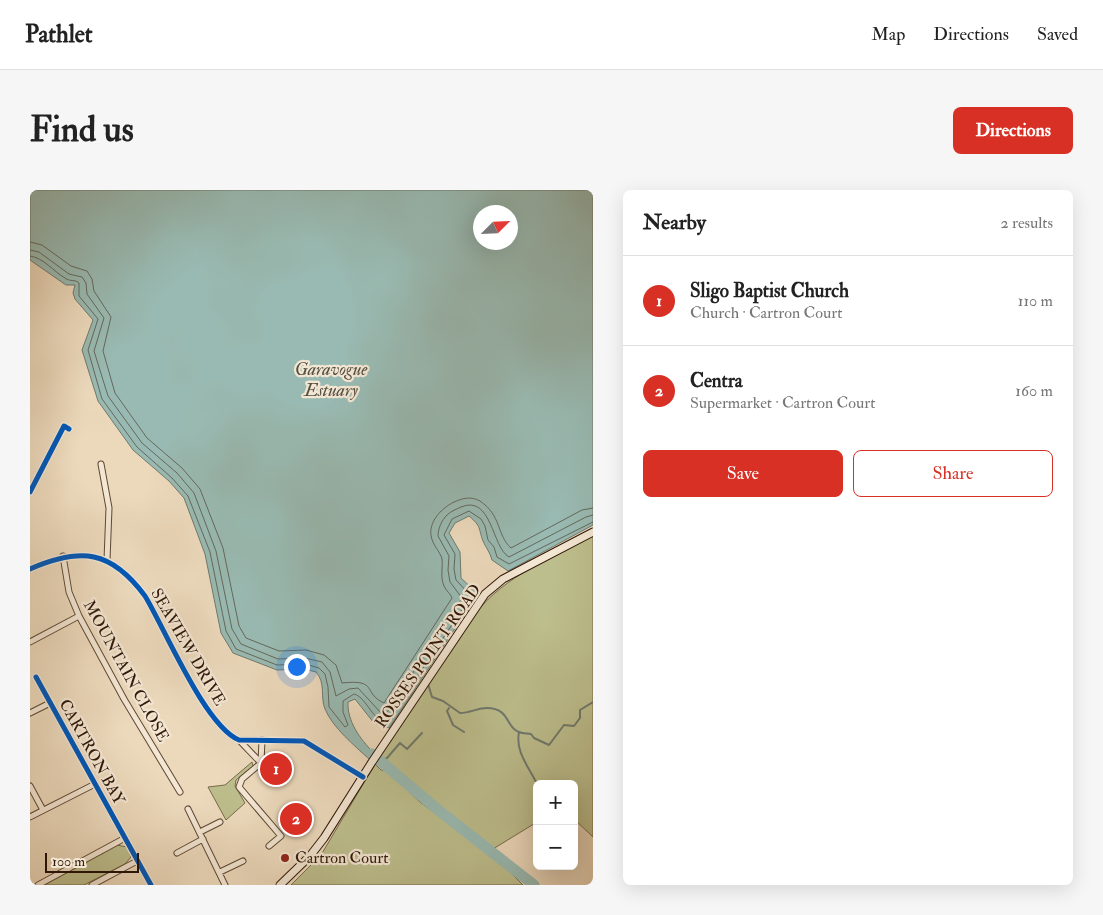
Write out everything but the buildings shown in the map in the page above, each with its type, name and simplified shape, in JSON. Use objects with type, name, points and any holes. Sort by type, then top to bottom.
[{"type":"main road","name":"ROSSES POINT ROAD","points":[[280,885],[292,875],[319,844],[485,594],[504,579],[593,532]]},
{"type":"street","points":[[30,492],[64,426],[69,429]]},
{"type":"street","points":[[102,464],[109,508],[107,560]]},
{"type":"street","name":"SEAVIEW DRIVE","points":[[30,568],[64,556],[92,555],[107,560],[136,583],[202,699],[222,725],[260,763]]},
{"type":"street","name":"MOUNTAIN CLOSE","points":[[64,556],[69,592],[79,616],[124,698],[180,792]]},
{"type":"street","points":[[30,642],[79,616]]},
{"type":"street","name":"CARTRON BAY","points":[[36,677],[151,885]]},
{"type":"street","name":"CARTRON BAY","points":[[30,713],[50,703]]},
{"type":"street","points":[[239,740],[309,742],[363,777]]},
{"type":"street","points":[[262,740],[260,763],[242,779],[239,787],[281,836],[269,846]]},
{"type":"street","name":"CARTRON BAY","points":[[30,817],[95,784]]},
{"type":"street","points":[[30,786],[43,810]]},
{"type":"street","points":[[188,809],[225,885]]},
{"type":"street","points":[[200,832],[220,822]]},
{"type":"street","points":[[38,885],[125,838]]},
{"type":"street","points":[[177,853],[204,839]]},
{"type":"street","points":[[92,885],[138,861]]},
{"type":"street","points":[[220,872],[242,861]]},
{"type":"green space","points":[[593,536],[593,837],[578,823],[578,780],[533,780],[533,824],[493,849],[435,807],[401,773],[379,758],[475,614],[500,589],[530,569]]},
{"type":"green space","points":[[252,762],[253,766],[236,780],[235,786],[245,803],[226,820],[208,787],[225,785]]},
{"type":"green space","points":[[375,764],[381,770],[387,771],[420,802],[494,856],[523,885],[291,885],[321,855]]},
{"type":"green space","points":[[117,845],[127,847],[131,857],[125,864],[84,885],[42,885]]},
{"type":"water","name":"Garavogue Estuary","points":[[30,190],[593,190],[593,525],[508,571],[492,560],[479,528],[469,516],[455,523],[449,533],[460,552],[461,578],[478,594],[389,728],[374,723],[355,699],[348,702],[348,709],[355,729],[373,752],[369,759],[333,723],[325,709],[322,685],[316,672],[304,669],[277,670],[233,653],[221,633],[205,554],[184,498],[169,481],[133,450],[98,401],[82,350],[93,320],[75,299],[73,293],[75,285],[66,285],[30,260]]},
{"type":"waterway","points":[[428,684],[432,697],[443,701],[460,713],[484,708],[500,711],[515,730],[531,734],[534,738],[549,745],[564,725],[574,726],[580,718],[580,710],[593,702]]},
{"type":"waterway","points":[[449,708],[447,711],[453,725],[464,732]]},
{"type":"waterway","points":[[519,732],[518,739],[521,753],[535,780]]},
{"type":"waterway","points":[[381,761],[387,758],[400,743],[407,749],[422,733]]},
{"type":"waterway","points":[[372,754],[437,809],[534,885]]},
{"type":"cycle path","points":[[30,492],[64,426],[69,429]]},
{"type":"cycle path","points":[[30,569],[65,557],[80,556],[94,557],[107,561],[120,569],[145,596],[200,697],[226,731],[239,740],[304,741],[363,777]]},
{"type":"cycle path","points":[[36,677],[151,885]]},
{"type":"place","name":"Sligo Baptist Church","points":[[276,769]]},
{"type":"place","name":"Centra","points":[[296,819]]},
{"type":"place","name":"Cartron Court","points":[[285,858]]}]
